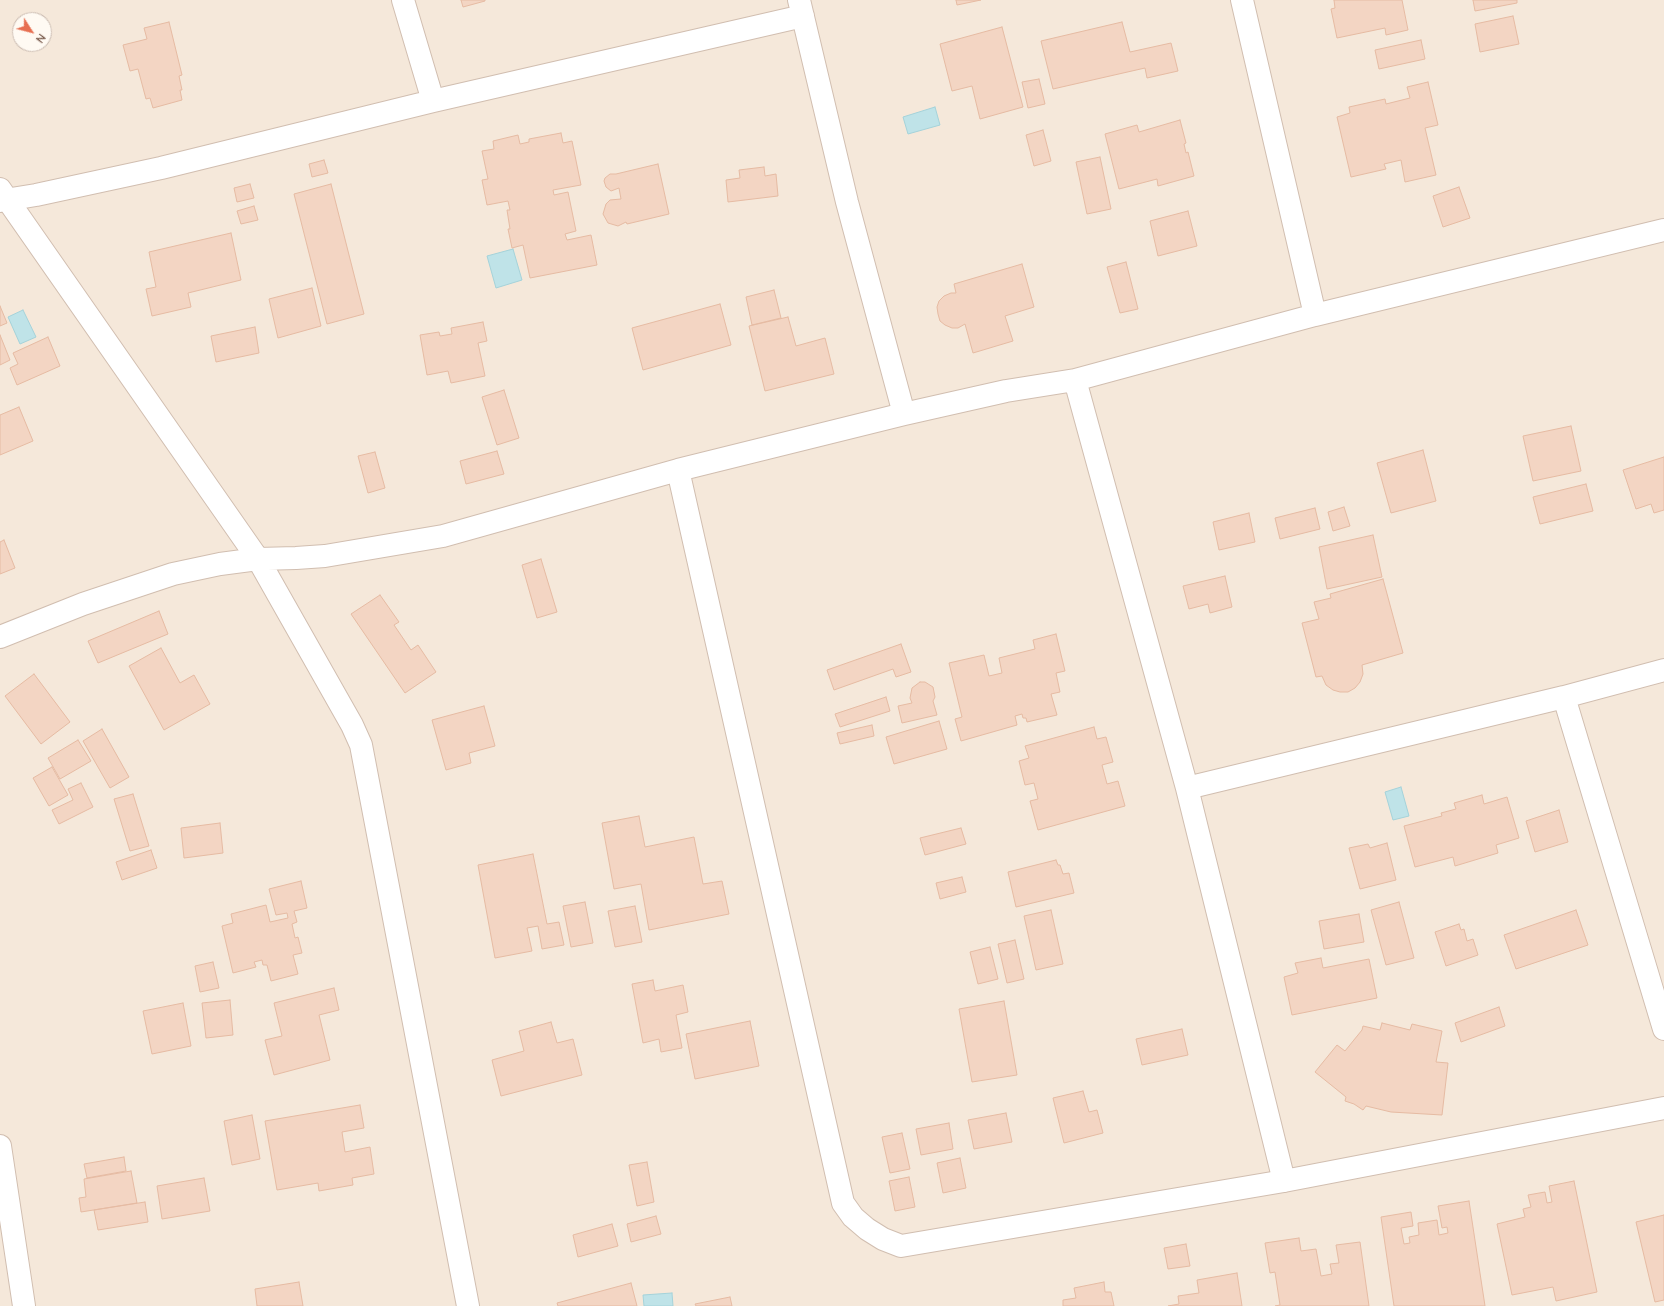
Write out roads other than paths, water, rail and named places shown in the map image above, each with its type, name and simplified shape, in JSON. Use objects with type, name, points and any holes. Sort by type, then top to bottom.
[{"type":"street","points":[[403,0],[433,101]]},
{"type":"street","points":[[1242,0],[1315,315]]},
{"type":"street","points":[[2,196],[36,196],[161,168],[801,8],[847,202],[904,414]]},
{"type":"street","points":[[2,196],[258,559],[352,725],[361,745],[466,1306]]},
{"type":"street","points":[[0,637],[84,604],[173,574],[220,564],[258,559],[325,556],[443,536],[678,470],[904,414],[1006,392],[1075,380],[1315,315],[1664,230]]},
{"type":"street","points":[[1075,380],[1187,788],[1284,1181]]},
{"type":"street","points":[[678,470],[843,1203],[853,1218],[867,1229],[883,1239],[901,1246],[1284,1181],[1664,1108]]},
{"type":"street","points":[[1187,788],[1564,697],[1664,670]]},
{"type":"street","points":[[1564,697],[1664,1029]]},
{"type":"street","points":[[0,1146],[24,1306]]},
{"type":"water","points":[[935,107],[940,125],[908,134],[903,117]]},
{"type":"water","points":[[513,249],[522,280],[496,288],[487,256]]},
{"type":"water","points":[[23,310],[36,337],[20,344],[8,317]]},
{"type":"water","points":[[1401,787],[1409,816],[1393,820],[1385,792]]},
{"type":"water","points":[[672,1293],[673,1306],[644,1306],[643,1295]]}]
